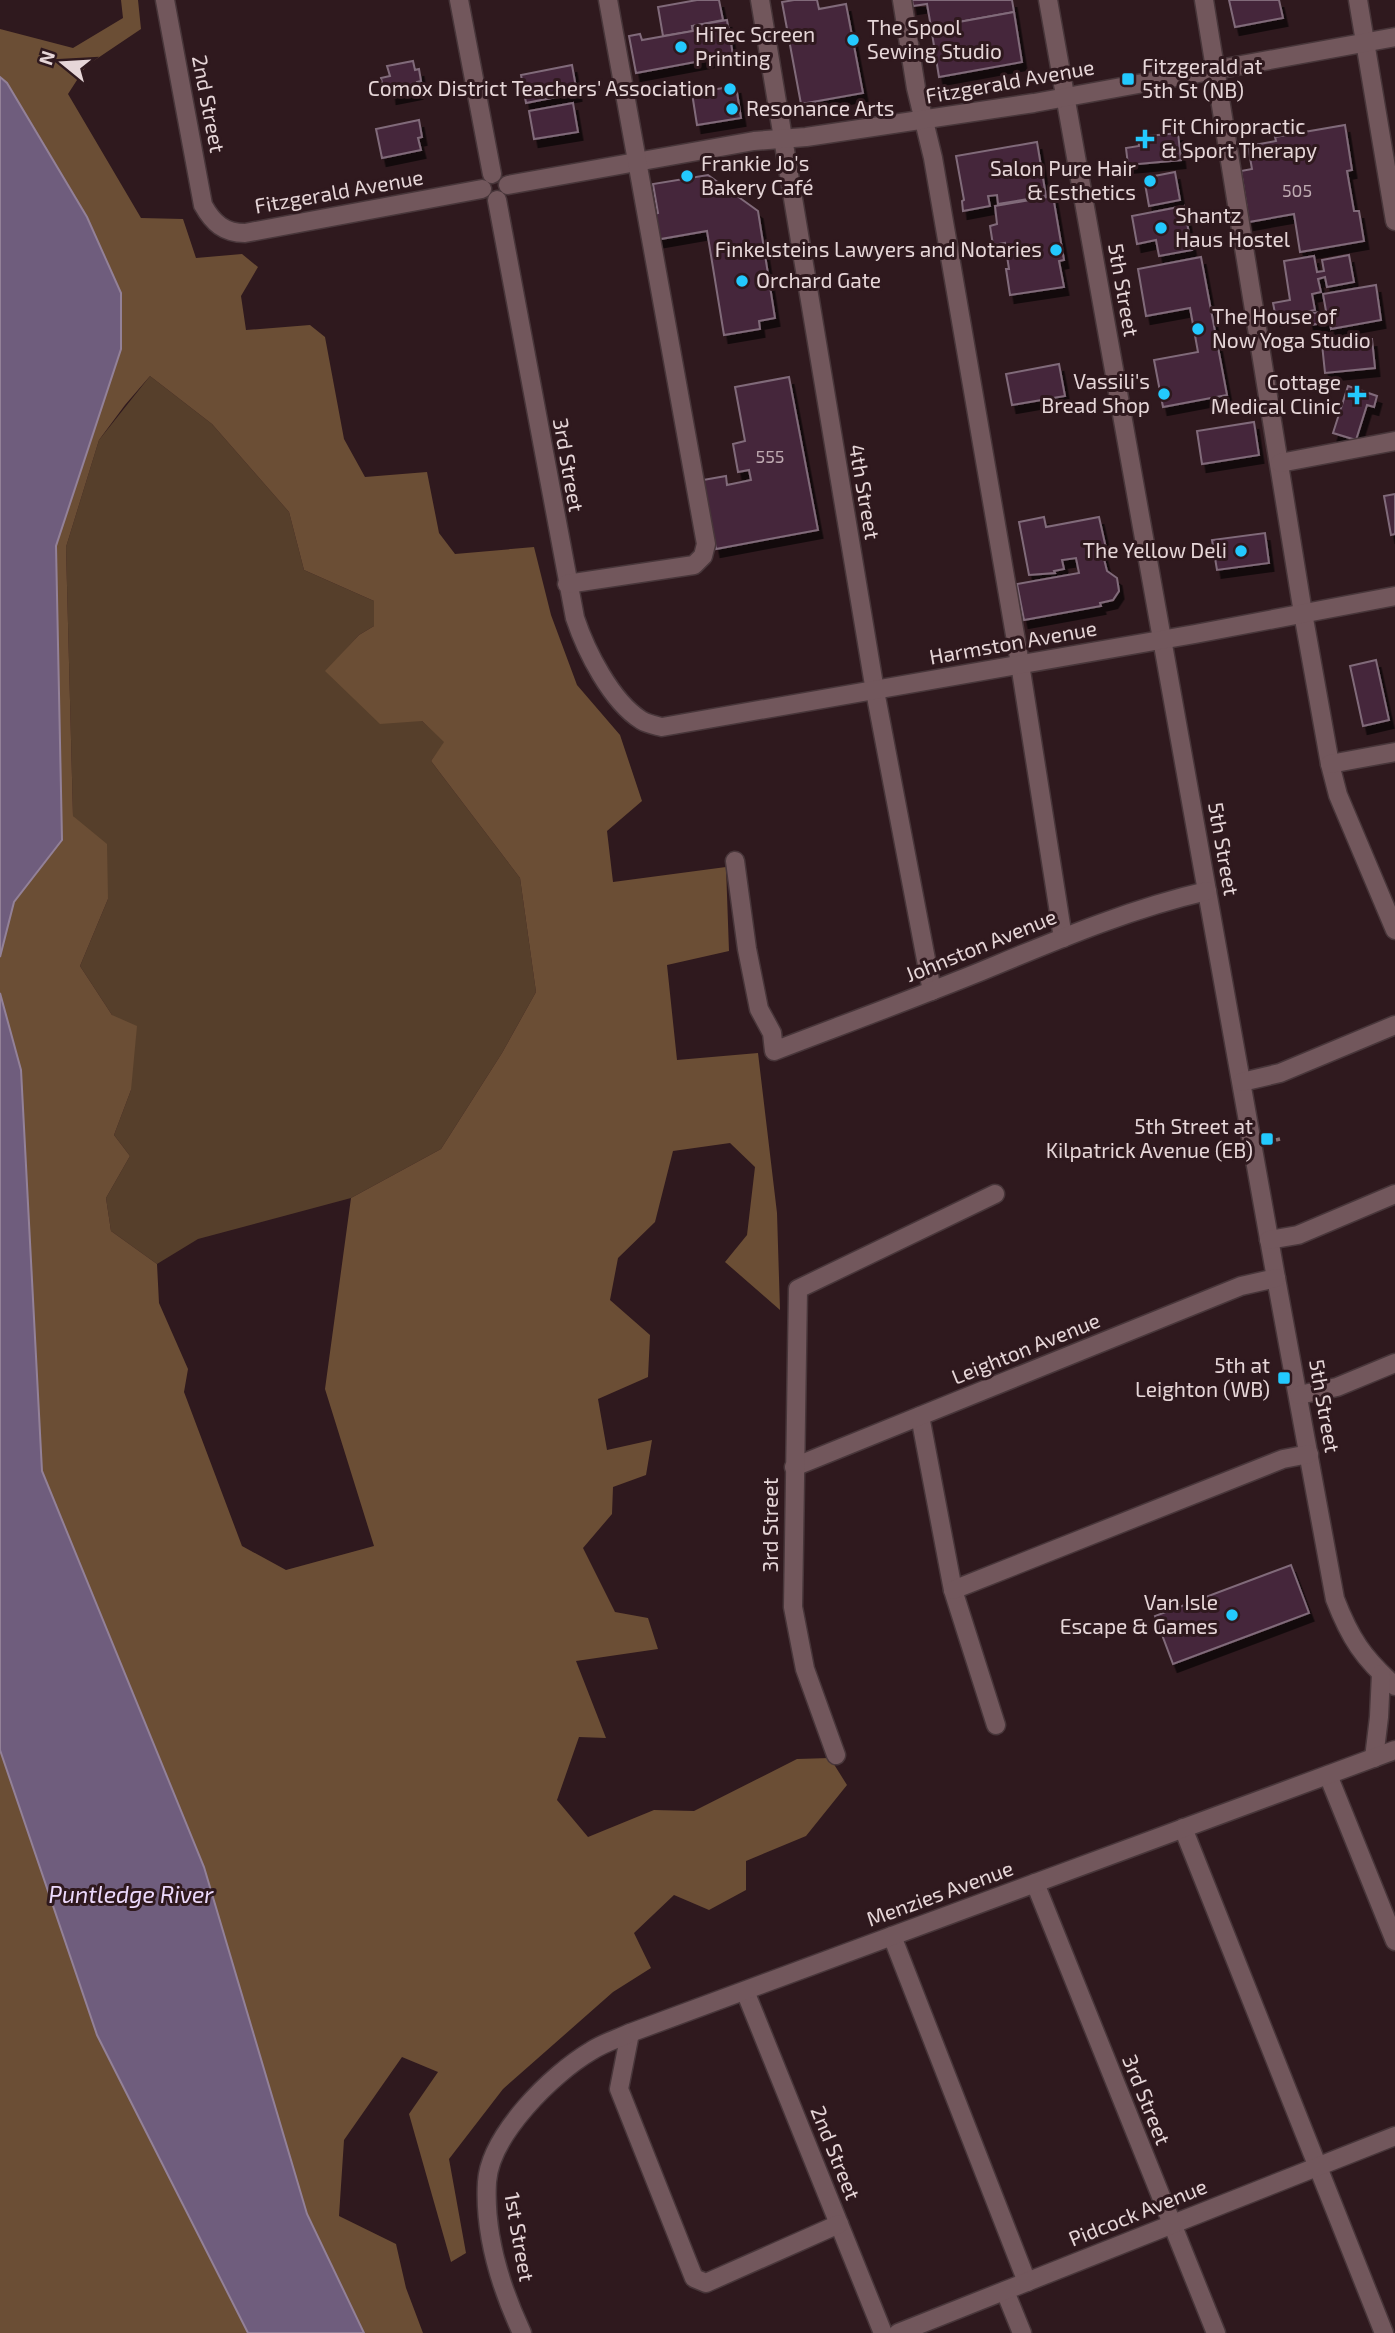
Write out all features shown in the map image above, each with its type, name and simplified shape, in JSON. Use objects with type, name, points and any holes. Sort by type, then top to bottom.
[{"type":"street","name":"2nd Street","points":[[165,0],[203,205],[209,216]]},
{"type":"street","name":"3rd Street","points":[[459,0],[490,188],[575,618],[590,656],[604,679],[639,720]]},
{"type":"street","points":[[567,584],[694,565],[703,556],[706,544],[608,0]]},
{"type":"street","name":"4th Street","points":[[760,0],[874,691],[932,991]]},
{"type":"street","points":[[902,0],[933,158],[1020,664],[1063,938]]},
{"type":"street","name":"5th Street","points":[[1048,0],[1335,1599],[1353,1641],[1370,1663],[1395,1686]]},
{"type":"street","points":[[1204,0],[1330,764],[1338,795],[1395,930]]},
{"type":"street","points":[[1358,0],[1395,221]]},
{"type":"street","name":"Fitzgerald Avenue","points":[[209,216],[221,228],[245,233],[490,188],[500,175],[508,185],[754,141],[924,120],[1395,37]]},
{"type":"street","points":[[1280,463],[1395,441]]},
{"type":"street","name":"Harmston Avenue","points":[[639,720],[662,727],[1395,596]]},
{"type":"street","points":[[1330,764],[1395,752]]},
{"type":"street","name":"Johnston Avenue","points":[[735,861],[747,949],[759,1009],[772,1033],[774,1051],[1063,938],[1171,899],[1207,891]]},
{"type":"street","points":[[1242,1083],[1280,1073],[1395,1026]]},
{"type":"street","name":"3rd Street","points":[[836,1755],[805,1669],[793,1607],[798,1289],[995,1194]]},
{"type":"street","points":[[1269,1240],[1297,1235],[1395,1194]]},
{"type":"street","name":"Leighton Avenue","points":[[794,1467],[1241,1286],[1276,1278]]},
{"type":"street","points":[[1299,1395],[1337,1387],[1395,1363]]},
{"type":"street","points":[[920,1416],[953,1590],[996,1726]]},
{"type":"street","points":[[953,1590],[1283,1459],[1309,1454]]},
{"type":"street","points":[[1374,1758],[1381,1674]]},
{"type":"street","name":"Menzies Avenue","points":[[521,2112],[539,2091],[590,2051],[630,2033],[1395,1750]]},
{"type":"street","points":[[1328,1775],[1395,1941]]},
{"type":"street","points":[[1183,1828],[1384,2333]]},
{"type":"street","name":"3rd Street","points":[[1035,1883],[1216,2333]]},
{"type":"street","points":[[892,1936],[1027,2282]]},
{"type":"street","name":"2nd Street","points":[[745,1991],[883,2333]]},
{"type":"street","points":[[630,2033],[619,2089],[694,2278],[706,2283],[839,2224]]},
{"type":"street","name":"1st Street","points":[[521,2112],[498,2149],[487,2181],[488,2212],[497,2263],[506,2295],[522,2333]]},
{"type":"street","name":"Pidcock Avenue","points":[[898,2333],[1395,2136]]},
{"type":"street","points":[[1005,2291],[1022,2333]]},
{"type":"shaded area","points":[[121,0],[138,0],[141,29],[86,66],[68,94],[141,218],[183,219],[196,258],[242,254],[258,267],[241,296],[246,330],[310,325],[325,337],[344,439],[365,477],[427,472],[439,533],[455,554],[534,547],[551,615],[577,685],[620,735],[642,801],[607,831],[613,882],[726,867],[729,951],[667,965],[677,1060],[758,1053],[777,1213],[780,1310],[725,1262],[747,1235],[755,1167],[730,1143],[673,1151],[655,1222],[618,1258],[610,1300],[650,1335],[648,1377],[598,1399],[607,1450],[652,1440],[646,1475],[613,1487],[612,1514],[583,1548],[615,1612],[648,1618],[658,1649],[576,1661],[606,1738],[579,1737],[557,1800],[588,1837],[654,1810],[694,1811],[797,1759],[830,1758],[847,1785],[806,1836],[746,1861],[746,1890],[709,1910],[674,1895],[634,1933],[651,1968],[613,1992],[503,2089],[449,2159],[466,2253],[451,2262],[409,2114],[438,2072],[402,2057],[344,2140],[339,2216],[396,2244],[406,2288],[423,2333],[364,2333],[307,2214],[204,1867],[42,1471],[21,1070],[0,993],[0,957],[14,902],[62,840],[56,546],[121,349],[121,293],[87,217],[7,83],[0,77],[0,29],[73,48],[123,18]],"holes":[[[150,376],[212,424],[289,512],[304,570],[374,601],[374,626],[359,635],[325,671],[380,724],[422,721],[444,742],[431,761],[520,878],[536,992],[502,1053],[441,1149],[351,1198],[325,1389],[374,1546],[286,1570],[242,1546],[184,1392],[188,1369],[159,1303],[157,1264],[111,1231],[106,1198],[130,1156],[114,1135],[131,1090],[137,1026],[112,1015],[80,966],[108,899],[107,844],[73,816],[66,547],[99,440]]]},
{"type":"shaded area","points":[[150,376],[212,424],[289,512],[304,570],[374,601],[374,626],[359,635],[326,671],[422,721],[445,742],[431,761],[520,878],[536,992],[502,1053],[441,1149],[351,1198],[198,1239],[157,1264],[111,1231],[106,1198],[130,1156],[114,1135],[131,1090],[112,1015],[80,966],[108,899],[73,816],[66,547],[99,440]]},
{"type":"shaded area","points":[[0,1750],[97,2035],[248,2333],[0,2333]]},
{"type":"water","points":[[0,77],[7,83],[87,217],[121,293],[121,349],[56,546],[62,840],[14,902],[0,957]]},
{"type":"water","name":"Puntledge River","points":[[0,993],[21,1070],[42,1471],[204,1867],[307,2214],[364,2333],[248,2333],[97,2035],[0,1750]]},
{"type":"building","points":[[697,0],[719,0],[723,20],[692,26],[693,31],[663,36],[658,7]]},
{"type":"building","points":[[817,0],[819,9],[846,4],[863,93],[801,104],[782,2]]},
{"type":"building","points":[[912,0],[1012,0],[1014,12],[931,27],[927,4],[913,6]]},
{"type":"building","points":[[1229,0],[1279,0],[1283,18],[1235,27]]},
{"type":"building","points":[[1014,12],[1022,62],[939,77],[931,27]]},
{"type":"building","name":"HiTec Screen Printing","points":[[727,20],[733,55],[636,73],[629,36],[640,34],[642,40],[693,31],[692,26]]},
{"type":"building","points":[[413,61],[415,70],[419,69],[421,81],[417,82],[418,91],[392,96],[391,87],[383,88],[381,78],[390,76],[387,66]]},
{"type":"building","points":[[572,65],[577,93],[526,103],[521,75]]},
{"type":"building","points":[[736,86],[741,118],[697,125],[692,93]]},
{"type":"building","points":[[573,103],[578,132],[534,139],[529,111]]},
{"type":"building","points":[[419,120],[422,137],[418,138],[421,150],[382,158],[376,129]]},
{"type":"building","points":[[1345,125],[1352,170],[1347,171],[1354,211],[1359,211],[1364,241],[1300,252],[1294,214],[1249,222],[1241,171],[1252,169],[1248,146],[1276,141],[1275,137]]},
{"type":"building","points":[[1178,133],[1181,160],[1128,165],[1126,148],[1139,146],[1138,137]]},
{"type":"building","points":[[1037,142],[1046,196],[998,204],[997,195],[988,196],[990,206],[963,211],[964,200],[956,156]]},
{"type":"building","points":[[1175,172],[1180,200],[1149,206],[1144,178]]},
{"type":"building","name":"Orchard Gate","points":[[708,175],[758,211],[775,318],[759,321],[760,329],[724,335],[707,231],[655,240],[651,215],[658,213],[653,184]]},
{"type":"building","points":[[1053,196],[1064,260],[1059,261],[1064,287],[1010,295],[1005,243],[993,245],[990,226],[997,224],[995,206]]},
{"type":"building","name":"Shantz Haus Hostel","points":[[1184,206],[1192,250],[1159,256],[1156,240],[1137,244],[1132,216]]},
{"type":"building","points":[[1349,255],[1354,282],[1327,287],[1325,277],[1318,279],[1321,292],[1312,294],[1315,310],[1276,318],[1273,303],[1290,300],[1284,261],[1314,256],[1317,272],[1324,271],[1322,260]]},
{"type":"building","points":[[1201,257],[1227,395],[1163,407],[1154,360],[1198,352],[1190,308],[1146,316],[1138,269]]},
{"type":"building","points":[[1376,285],[1381,320],[1331,329],[1330,322],[1310,325],[1308,314],[1326,311],[1323,294]]},
{"type":"building","points":[[1372,339],[1375,368],[1325,373],[1322,344]]},
{"type":"building","points":[[1059,364],[1065,396],[1012,405],[1006,374]]},
{"type":"building","points":[[789,377],[818,530],[716,549],[703,480],[726,476],[727,485],[751,480],[749,470],[738,472],[733,444],[745,441],[735,387]]},
{"type":"building","points":[[1348,386],[1377,396],[1374,407],[1367,405],[1356,440],[1333,433]]},
{"type":"building","points":[[1254,422],[1259,455],[1202,464],[1197,431]]},
{"type":"building","points":[[1395,494],[1395,534],[1391,535],[1384,496]]},
{"type":"building","points":[[1044,517],[1046,527],[1099,517],[1106,548],[1102,551],[1107,571],[1117,578],[1119,591],[1113,600],[1100,603],[1101,606],[1024,620],[1017,584],[1079,573],[1076,558],[1062,560],[1064,569],[1054,571],[1055,573],[1029,575],[1019,522]]},
{"type":"building","name":"The Yellow Deli","points":[[1265,533],[1269,563],[1217,570],[1212,540]]},
{"type":"building","points":[[1376,660],[1389,720],[1363,726],[1350,666]]},
{"type":"building","name":"Van Isle Escape & Games","points":[[1291,1565],[1309,1613],[1173,1664],[1155,1616]]},
{"type":"place","name":"The Spool Sewing Studio","points":[[853,40]]},
{"type":"place","name":"HiTec Screen Printing","points":[[681,47]]},
{"type":"place","name":"Fitzgerald at 5th St (NB)","points":[[1128,79]]},
{"type":"place","name":"Comox District Teachers' Association","points":[[730,89]]},
{"type":"place","name":"Resonance Arts","points":[[732,109]]},
{"type":"place","name":"Fit Chiropractic & Sport Therapy","points":[[1145,139]]},
{"type":"place","name":"Frankie Jo's Bakery Café","points":[[687,176]]},
{"type":"place","name":"Salon Pure Hair & Esthetics","points":[[1150,181]]},
{"type":"place","name":"Shantz Haus Hostel","points":[[1161,228]]},
{"type":"place","name":"Finkelsteins Lawyers and Notaries","points":[[1056,250]]},
{"type":"place","name":"Orchard Gate","points":[[742,281]]},
{"type":"place","name":"The House of Now Yoga Studio","points":[[1198,329]]},
{"type":"place","name":"Vassili's Bread Shop","points":[[1164,394]]},
{"type":"place","name":"Cottage Medical Clinic","points":[[1357,395]]},
{"type":"place","name":"The Yellow Deli","points":[[1241,551]]},
{"type":"place","name":"5th Street at Kilpatrick Avenue (EB)","points":[[1267,1139]]},
{"type":"place","name":"5th at Leighton (WB)","points":[[1284,1378]]},
{"type":"place","name":"Van Isle Escape & Games","points":[[1232,1615]]}]
